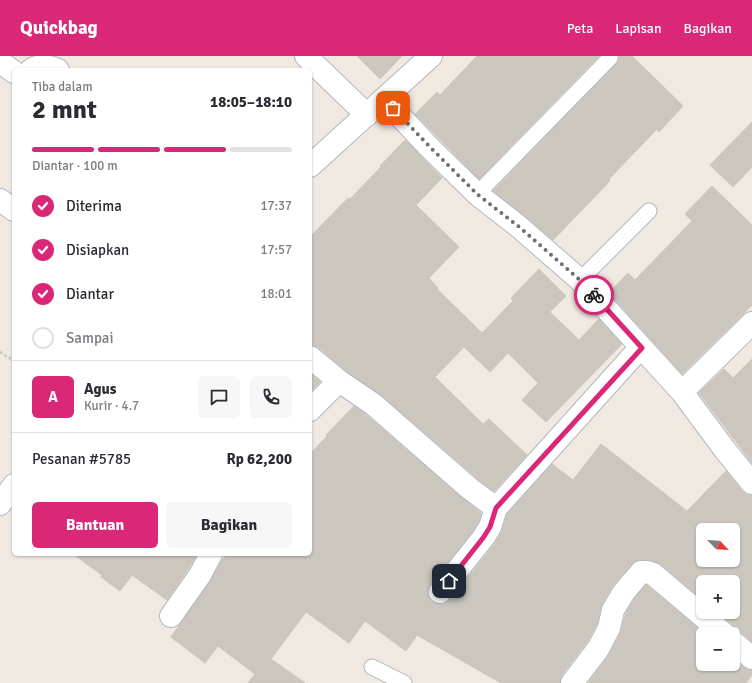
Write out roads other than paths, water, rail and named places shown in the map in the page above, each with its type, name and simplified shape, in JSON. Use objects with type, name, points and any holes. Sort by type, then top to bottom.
[{"type":"street","points":[[306,56],[367,115]]},
{"type":"street","points":[[312,164],[431,56]]},
{"type":"street","points":[[0,62],[12,71]]},
{"type":"street","points":[[34,68],[38,66],[53,68]]},
{"type":"street","points":[[384,99],[477,194],[518,226],[580,280],[682,392],[725,450],[752,483]]},
{"type":"street","points":[[0,200],[12,209]]},
{"type":"street","points":[[682,392],[752,323]]},
{"type":"street","points":[[440,592],[483,538],[490,527],[496,508],[642,348]]},
{"type":"street","points":[[312,359],[339,381],[373,404],[469,488],[496,508]]},
{"type":"street","points":[[312,408],[339,381]]},
{"type":"street","points":[[0,504],[12,488]]},
{"type":"street","points":[[171,616],[200,575],[210,556]]},
{"type":"street","points":[[572,683],[601,644],[610,628],[613,610],[624,592],[641,572],[653,574],[716,627]]},
{"type":"street","points":[[740,648],[752,658]]},
{"type":"lane","points":[[477,194],[610,58]]},
{"type":"lane","points":[[580,280],[649,211]]},
{"type":"lane","points":[[372,667],[404,683]]}]
